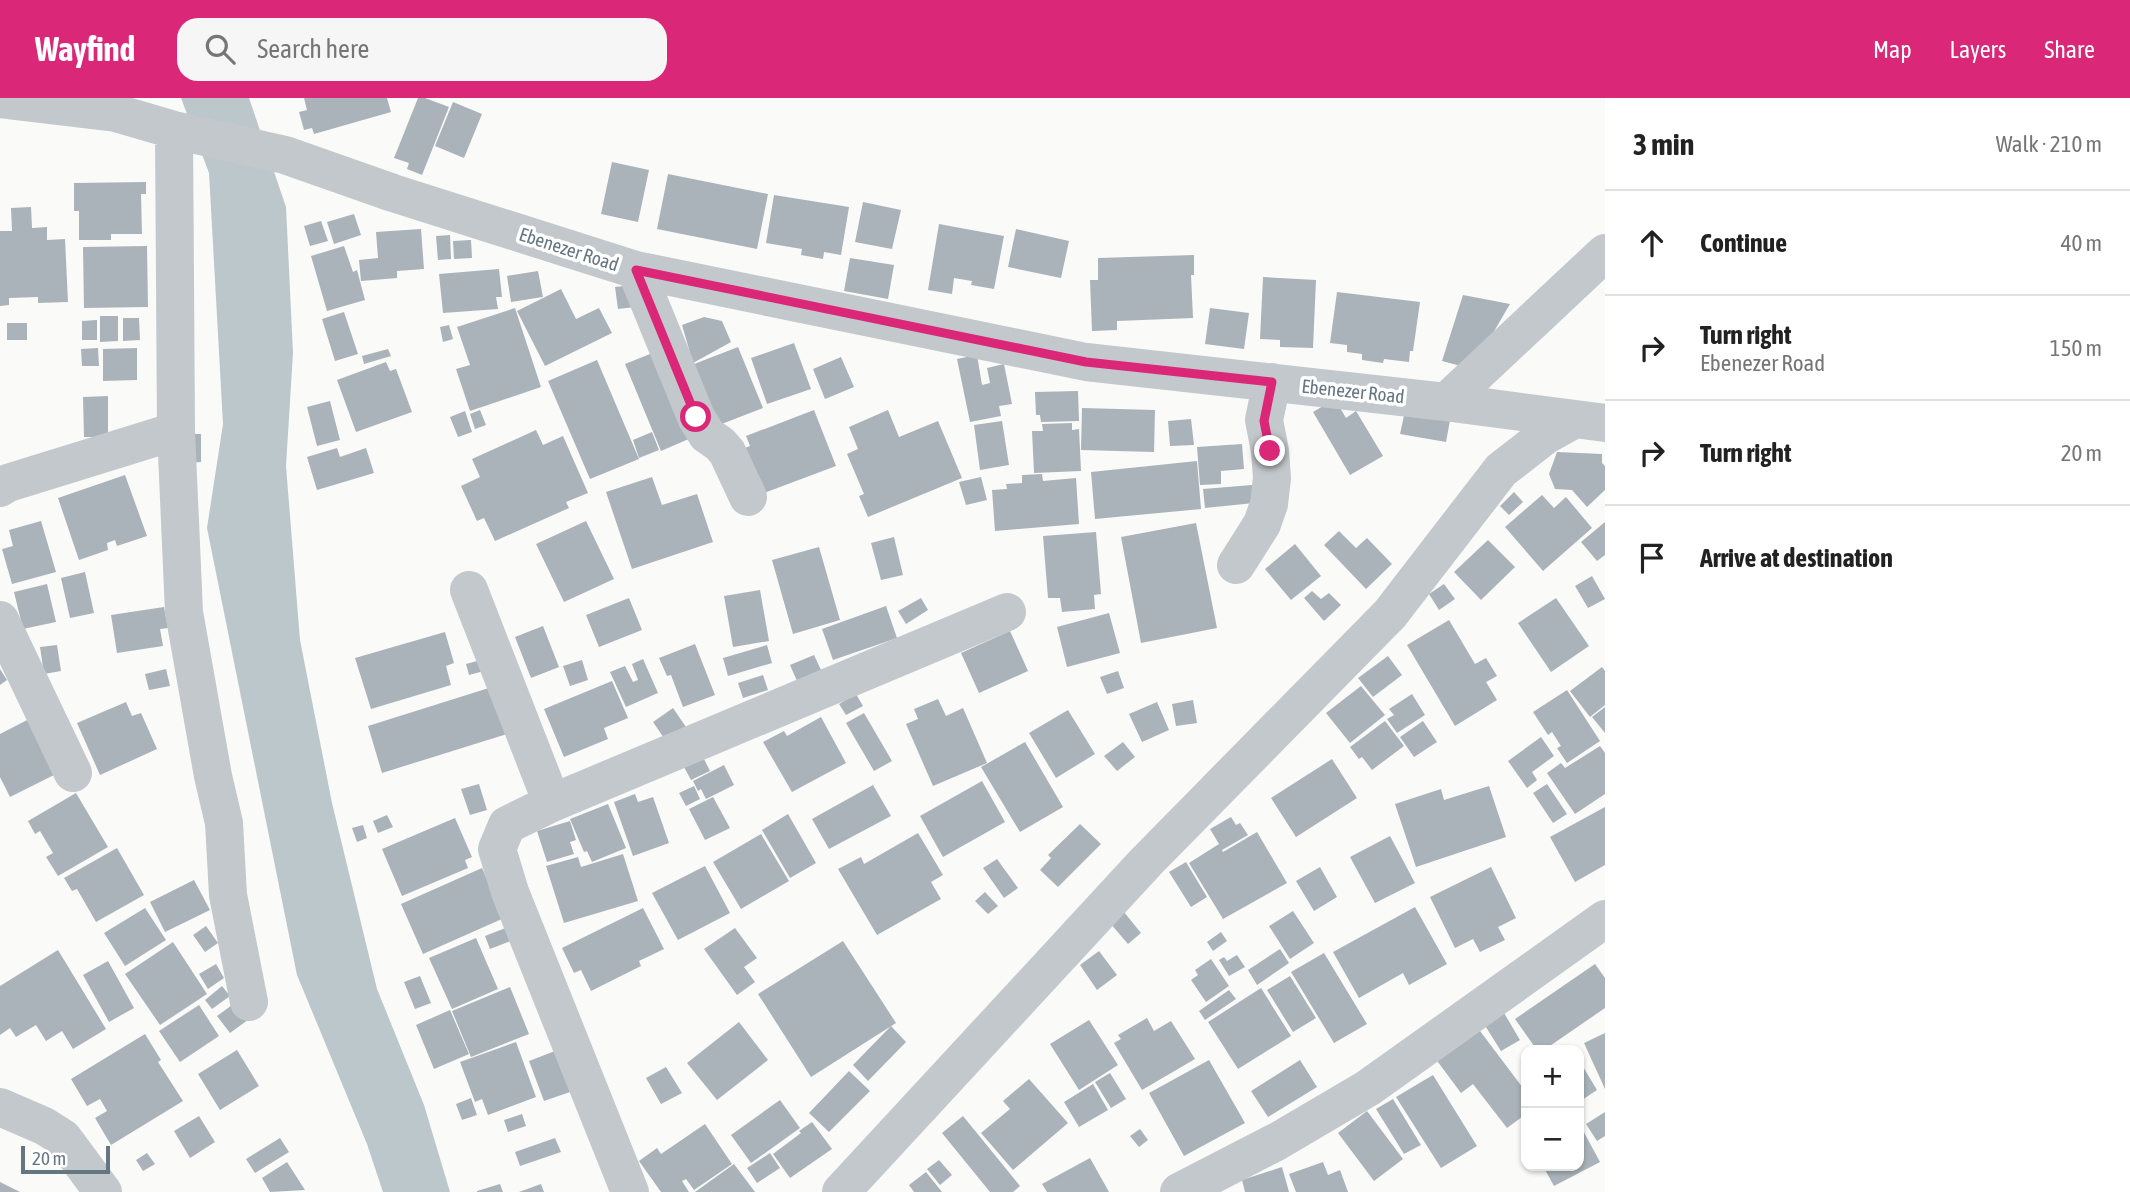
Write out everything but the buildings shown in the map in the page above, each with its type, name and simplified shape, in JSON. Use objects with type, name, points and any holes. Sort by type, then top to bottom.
[{"type":"street","name":"Ebenezer Road","points":[[0,99],[111,105],[180,130],[285,155],[393,193],[636,270],[1086,362],[1446,402],[1590,421]]},
{"type":"street","points":[[180,130],[176,431],[184,612],[213,776],[224,822],[228,895],[250,1002]]},
{"type":"street","points":[[1446,402],[1605,253]]},
{"type":"street","points":[[636,270],[703,431],[727,452],[748,497]]},
{"type":"street","points":[[1236,565],[1262,524],[1269,503],[1272,478],[1264,421],[1272,382]]},
{"type":"street","points":[[841,1192],[1146,862],[1390,614],[1501,470],[1546,435],[1590,421]]},
{"type":"street","points":[[0,488],[8,483],[176,431]]},
{"type":"street","points":[[468,590],[552,803]]},
{"type":"street","points":[[630,1192],[510,892],[497,849],[508,825],[552,803],[1007,612]]},
{"type":"street","points":[[0,620],[73,773]]},
{"type":"street","points":[[1180,1192],[1278,1141],[1368,1088],[1600,935]]},
{"type":"street","points":[[0,1107],[44,1126],[63,1138],[103,1192]]},
{"type":"shaded area","points":[[181,98],[249,98],[286,207],[293,353],[286,466],[300,640],[332,803],[377,989],[424,1105],[450,1192],[383,1192],[367,1144],[297,975],[207,528],[223,424],[209,173]]},
{"type":"route","points":[[696,417],[636,270],[1086,362],[1272,382],[1264,421],[1270,451]]}]
